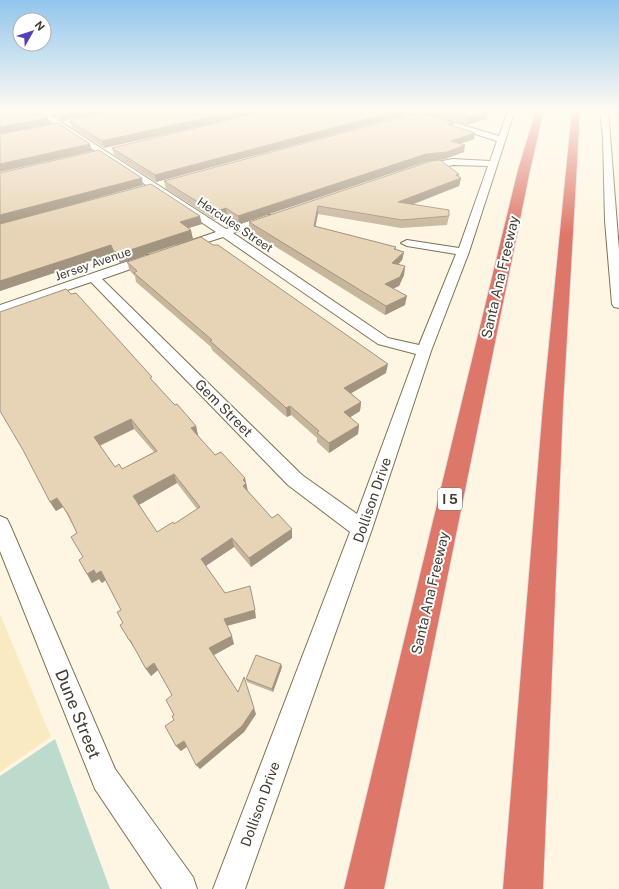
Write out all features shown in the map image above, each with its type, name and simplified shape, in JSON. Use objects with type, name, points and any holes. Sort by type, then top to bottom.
[{"type":"highway","name":"Santa Ana Freeway","points":[[364,889],[529,151]]},
{"type":"highway","points":[[523,889],[553,400],[573,151]]},
{"type":"street","name":"Hercules Street","points":[[99,151],[150,188],[225,233],[383,341],[424,351]]},
{"type":"street","points":[[87,156],[110,151]]},
{"type":"street","name":"Dollison Drive","points":[[229,889],[362,529],[424,351],[463,252],[498,151]]},
{"type":"street","points":[[612,151],[614,174],[619,304]]},
{"type":"street","points":[[412,170],[441,163],[477,162],[493,164]]},
{"type":"street","points":[[150,188],[169,183]]},
{"type":"street","points":[[174,250],[285,213]]},
{"type":"street","points":[[407,243],[463,252]]},
{"type":"street","name":"Jersey Avenue","points":[[0,310],[159,255]]},
{"type":"street","name":"Gem Street","points":[[94,278],[295,480],[362,529]]},
{"type":"street","name":"Dune Street","points":[[0,525],[105,779],[181,889]]},
{"type":"shaded area","points":[[0,614],[51,737],[0,772]]},
{"type":"green space","points":[[55,739],[110,889],[0,889],[0,776]]},
{"type":"building","points":[[0,151],[56,151],[0,164]]},
{"type":"building","points":[[93,151],[101,151],[142,178],[0,215],[0,173]]},
{"type":"building","points":[[118,151],[244,151],[155,175]]},
{"type":"building","points":[[273,151],[448,151],[426,154],[238,216],[226,208],[214,212],[164,181]]},
{"type":"building","points":[[440,160],[459,174],[456,175],[461,178],[398,202],[449,210],[449,216],[402,220],[318,206],[314,226],[396,247],[394,249],[404,252],[392,263],[405,266],[400,277],[385,284],[407,296],[386,306],[249,222],[431,161]]},
{"type":"building","points":[[151,184],[200,216],[180,222],[191,230],[118,254],[113,250],[111,245],[0,281],[0,224]]},
{"type":"building","points":[[201,237],[213,245],[218,245],[388,364],[344,388],[361,402],[344,412],[359,425],[329,443],[317,433],[319,431],[290,406],[286,408],[210,341],[212,340],[134,273],[137,271],[127,262]]},
{"type":"building","points":[[66,289],[71,294],[76,293],[152,377],[150,378],[175,405],[177,404],[196,426],[191,428],[215,455],[221,452],[245,478],[243,480],[246,483],[243,486],[272,518],[278,514],[292,529],[249,558],[232,538],[201,559],[225,593],[250,586],[255,610],[224,619],[232,636],[209,648],[238,692],[244,677],[254,708],[242,726],[196,765],[184,741],[176,746],[165,726],[174,720],[172,716],[174,715],[166,700],[172,695],[154,663],[146,669],[120,625],[123,623],[117,612],[121,610],[101,571],[96,574],[94,570],[87,574],[79,560],[83,557],[71,537],[77,533],[68,514],[57,498],[50,502],[23,450],[0,411],[0,312]],"holes":[[[131,419],[157,451],[122,469],[119,464],[115,467],[94,437]],[[174,474],[200,507],[174,524],[173,522],[157,532],[133,496]]]},
{"type":"building","points":[[256,655],[281,664],[272,689],[246,679]]}]
